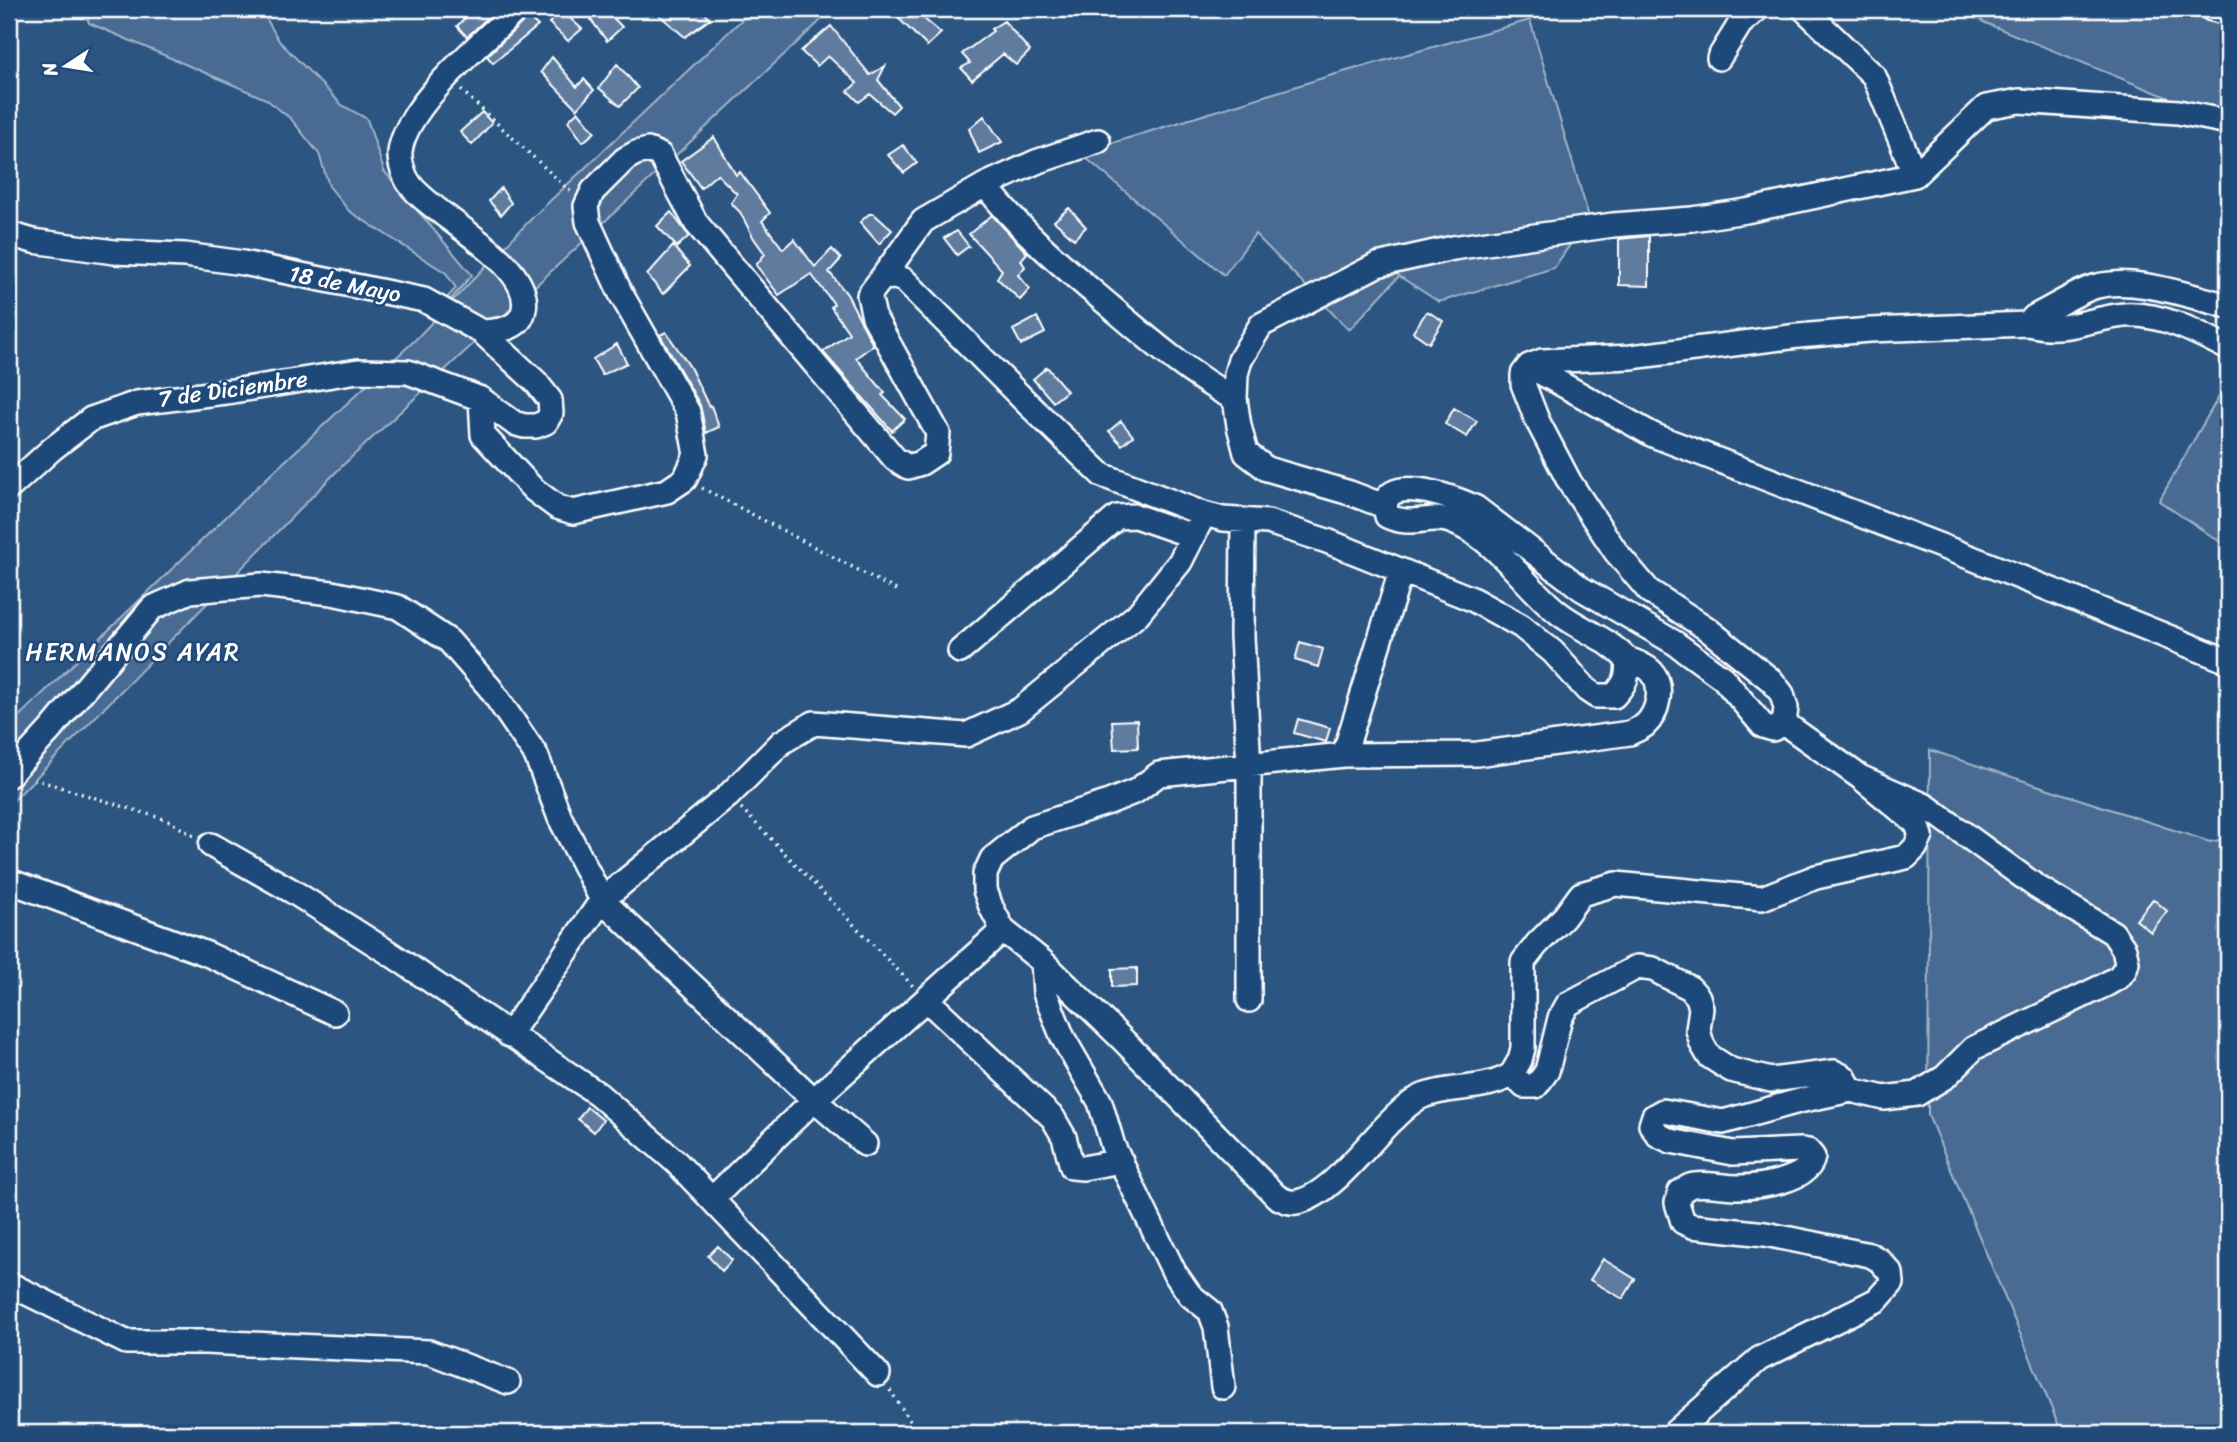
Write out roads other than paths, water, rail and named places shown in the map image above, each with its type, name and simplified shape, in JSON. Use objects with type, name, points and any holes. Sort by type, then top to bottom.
[{"type":"street","points":[[482,332],[502,331],[518,323],[524,312],[525,298],[517,280],[505,263],[412,187],[400,154],[404,139],[418,113],[446,77],[517,9]]},
{"type":"street","points":[[1718,58],[1740,24],[1756,9]]},
{"type":"street","points":[[1804,9],[1874,76],[1915,175]]},
{"type":"street","points":[[2212,9],[2228,13]]},
{"type":"street","points":[[1384,506],[1350,493],[1267,469],[1246,453],[1235,399],[1236,374],[1240,360],[1261,325],[1377,265],[1453,248],[1528,237],[1746,211],[1915,175],[1986,107],[2019,101],[2178,112],[2228,122]]},
{"type":"street","points":[[481,399],[483,435],[533,489],[557,506],[573,512],[609,505],[667,491],[685,479],[696,455],[688,412],[621,294],[588,222],[586,206],[593,191],[625,159],[648,150],[660,155],[696,222],[895,459],[908,467],[921,463],[936,453],[938,433],[874,317],[869,295],[923,221],[985,185],[1036,162],[1098,141]]},
{"type":"street","points":[[985,185],[1011,218],[1050,257],[1207,384],[1235,399]]},
{"type":"street","name":"18 de Mayo","points":[[9,234],[33,241],[114,252],[185,255],[243,263],[424,300],[482,332],[536,382],[550,400],[551,413],[545,422],[536,426],[524,426],[514,423],[481,399]]},
{"type":"street","points":[[882,278],[895,277],[904,280],[1102,475],[1204,514],[1268,522],[1327,541],[1472,599],[1521,626],[1553,652],[1587,690],[1596,696],[1614,696],[1625,684],[1629,674],[1628,659]]},
{"type":"street","points":[[2028,324],[2034,317],[2090,288],[2112,283],[2148,286],[2228,306]]},
{"type":"street","points":[[1784,723],[1786,708],[1782,694],[1772,681],[1706,628],[1649,591],[1616,552],[1570,483],[1537,420],[1523,384],[1523,374],[1529,366],[1542,361],[1632,357],[1846,332],[2028,324],[2055,329],[2126,315],[2152,317],[2196,332],[2228,348]]},
{"type":"street","points":[[1529,366],[1653,435],[1978,560],[2228,661]]},
{"type":"street","name":"7 de Diciembre","points":[[9,488],[52,449],[91,419],[137,403],[358,371],[408,372],[481,399]]},
{"type":"street","points":[[1416,489],[1459,498],[1476,508],[1583,589],[1675,643],[1723,678],[1763,726],[1773,729],[1784,723],[1860,777],[1917,824],[1921,836],[1916,848],[1906,857],[1816,877],[1762,898],[1616,884],[1581,894],[1523,962],[1523,1048],[1512,1074],[1500,1081],[1421,1097],[1394,1118],[1347,1168],[1316,1195],[1297,1202],[1286,1202],[1276,1196],[1043,962],[1003,930],[985,890],[985,874],[992,859],[1032,827],[1136,791],[1159,774],[1248,767],[1344,755],[1477,754],[1630,733],[1644,725],[1658,701],[1658,684],[1651,670],[1628,659],[1601,636],[1560,614],[1486,540],[1448,520],[1400,522],[1387,516],[1384,506],[1387,497],[1398,490],[1416,489]]},
{"type":"street","points":[[509,1035],[602,900],[728,796],[782,742],[814,723],[965,735],[1020,710],[1137,615],[1180,562],[1204,514]]},
{"type":"street","points":[[960,651],[1117,517],[1135,516],[1193,536]]},
{"type":"street","points":[[1243,520],[1242,636],[1248,767],[1249,1000]]},
{"type":"street","points":[[1344,755],[1401,571]]},
{"type":"street","points":[[10,773],[51,729],[152,608],[190,591],[261,585],[332,593],[398,607],[449,642],[490,688],[536,755],[560,818],[602,900],[864,1144]]},
{"type":"street","points":[[1674,1433],[1759,1359],[1877,1300],[1892,1283],[1891,1273],[1870,1255],[1765,1234],[1692,1227],[1683,1222],[1677,1203],[1680,1192],[1692,1185],[1741,1187],[1780,1182],[1804,1172],[1812,1164],[1813,1157],[1808,1151],[1800,1150],[1733,1153],[1671,1141],[1658,1135],[1651,1125],[1654,1116],[1664,1111],[1723,1122],[1851,1090],[1884,1098],[1917,1094],[1945,1077],[1974,1048],[2119,977],[2127,962],[2124,949],[2113,933],[2038,887],[1926,806],[1860,777]]},
{"type":"street","points":[[211,845],[303,898],[598,1094],[677,1163],[878,1374]]},
{"type":"street","points":[[9,881],[207,954],[335,1013]]},
{"type":"street","points":[[712,1199],[814,1100],[1003,930]]},
{"type":"street","points":[[1043,962],[1045,993],[1063,1038],[1100,1102],[1113,1146],[1174,1272],[1190,1295],[1210,1311],[1216,1327],[1223,1387]]},
{"type":"street","points":[[1512,1074],[1524,1086],[1535,1086],[1547,1071],[1560,1018],[1568,1004],[1637,967],[1653,969],[1690,988],[1698,997],[1701,1008],[1698,1030],[1702,1044],[1709,1056],[1731,1070],[1771,1080],[1834,1072],[1844,1077],[1851,1090]]},
{"type":"street","points":[[927,1000],[1053,1118],[1064,1137],[1072,1167],[1083,1168],[1121,1161]]},
{"type":"street","points":[[9,1284],[126,1342],[205,1342],[429,1352],[508,1382]]},
{"type":"district","name":"HERMANOS AYAR","points":[[133,652]]}]
